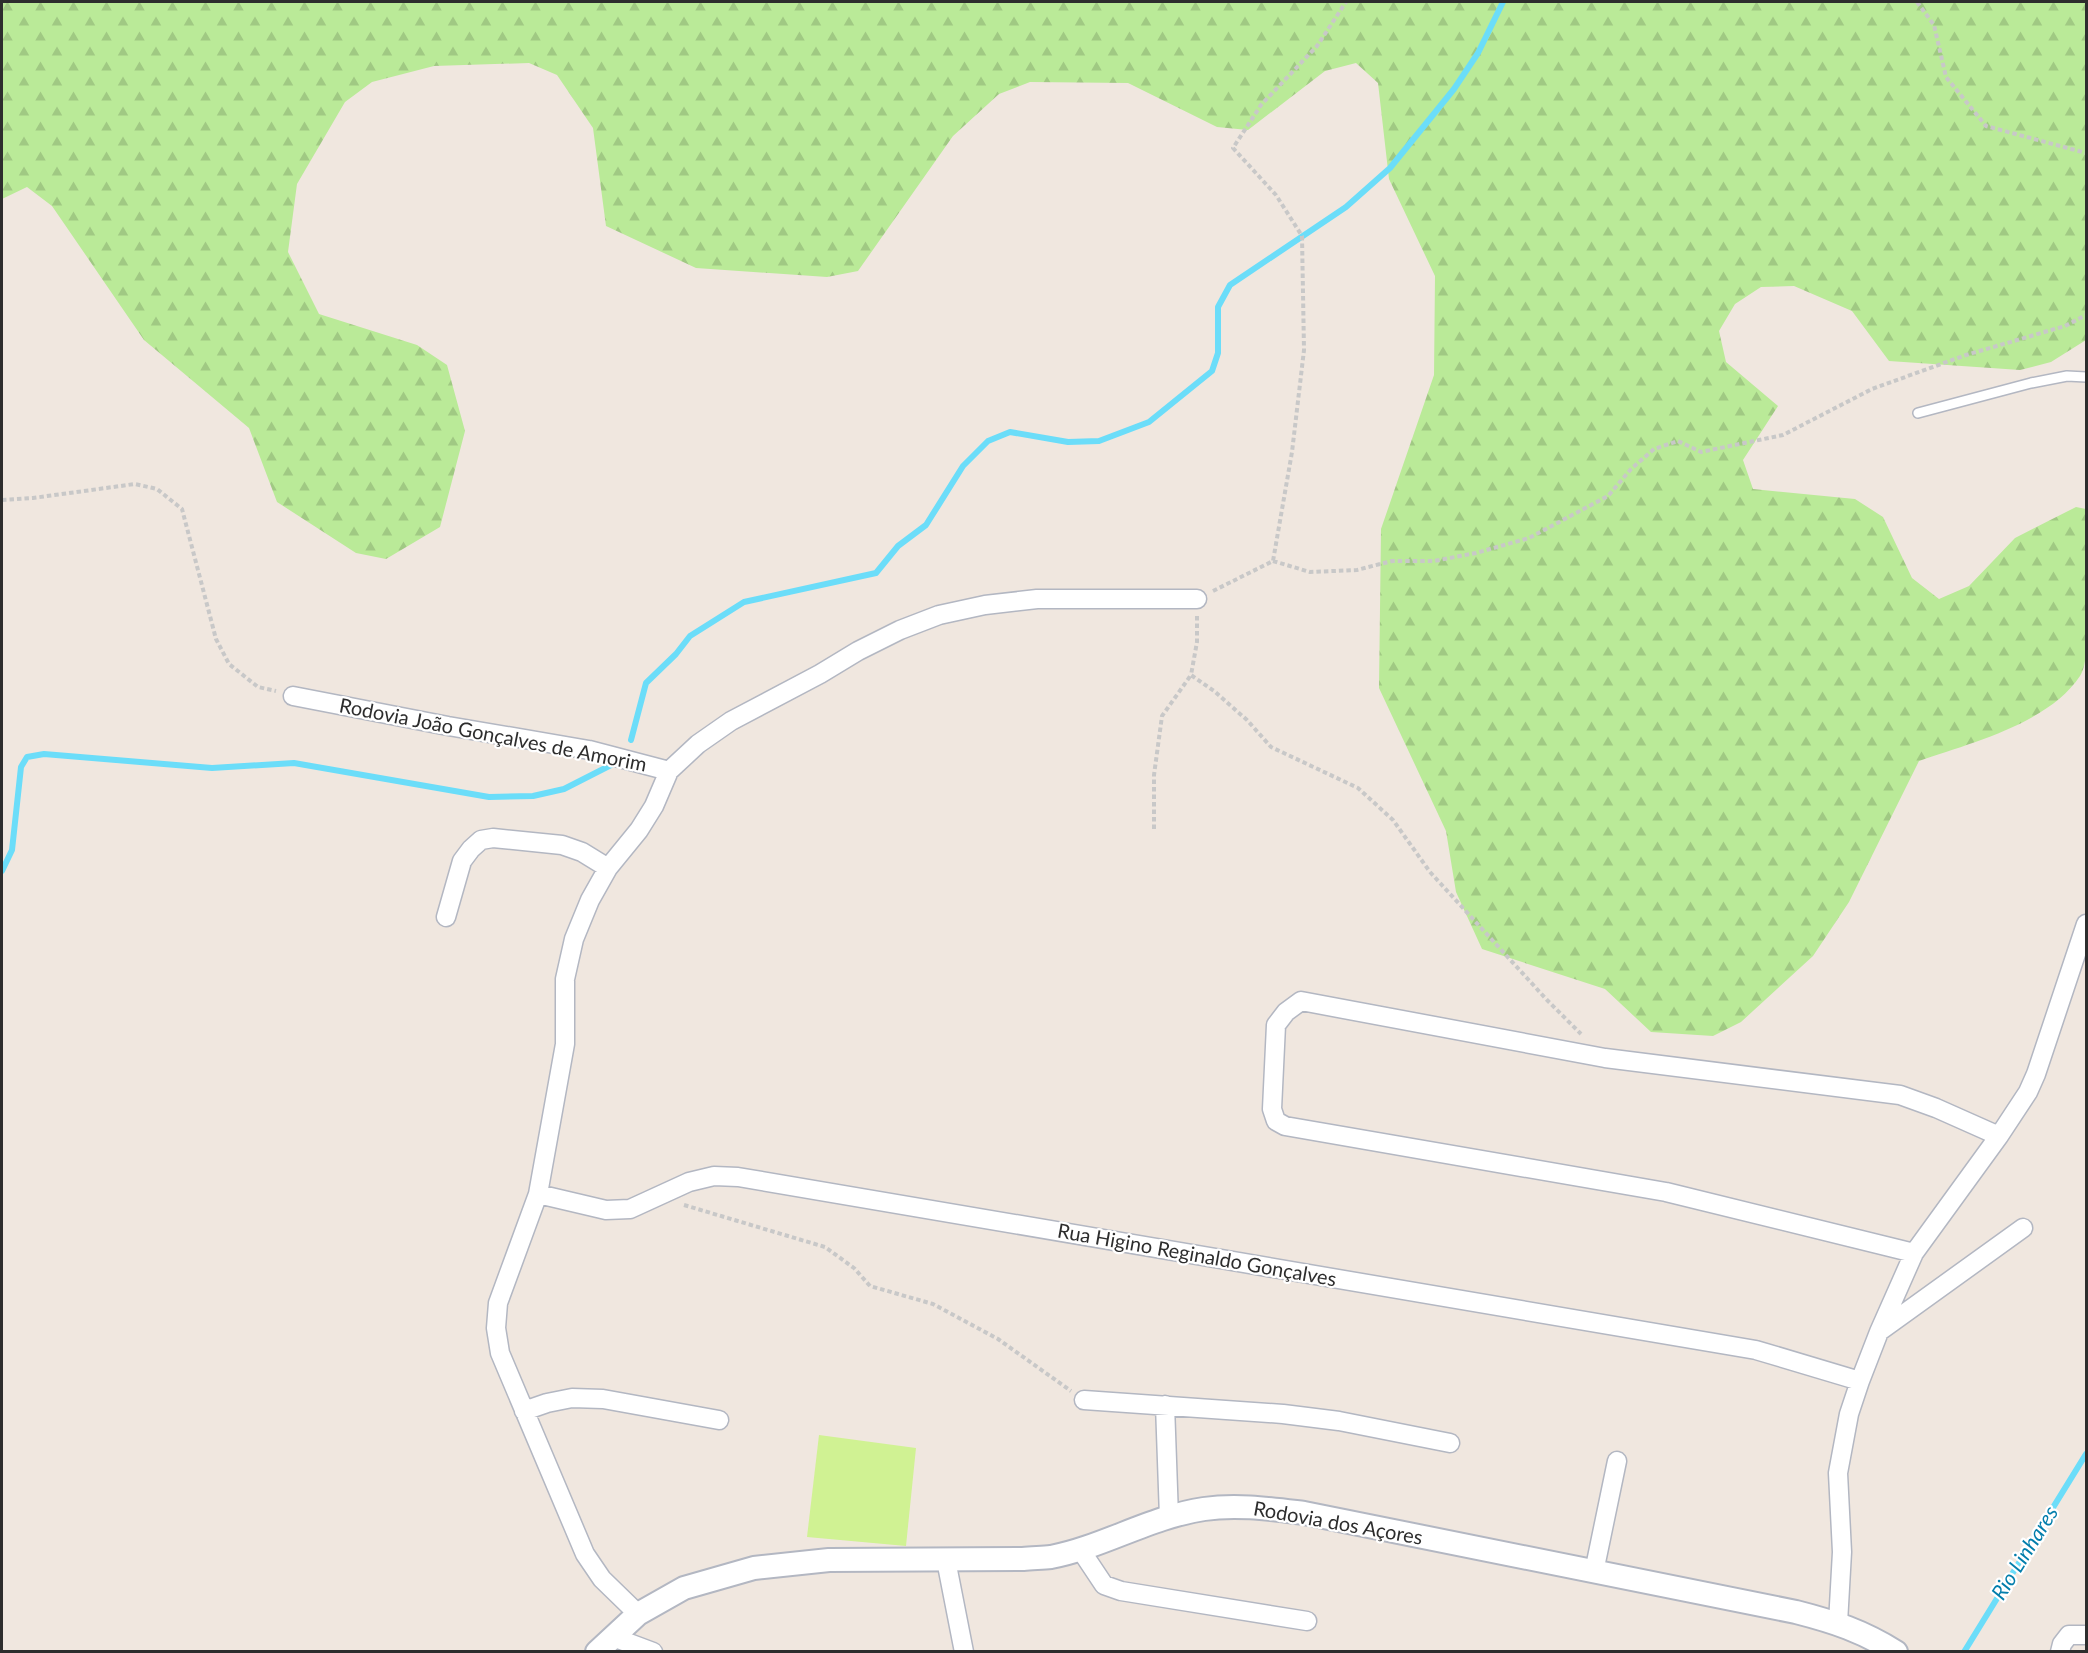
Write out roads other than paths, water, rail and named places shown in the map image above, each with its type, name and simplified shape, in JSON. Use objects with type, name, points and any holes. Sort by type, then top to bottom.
[{"type":"street","points":[[669,771],[698,744],[731,721],[858,651],[900,630],[939,615],[985,604],[1037,599],[1197,599]]},
{"type":"street","name":"Rodovia João Gonçalves de Amorim","points":[[293,696],[590,750],[669,771],[654,806],[639,830],[608,868],[590,900],[574,939],[565,979],[565,1044],[538,1194],[498,1303],[496,1328],[500,1353],[585,1554],[602,1580],[638,1614]]},
{"type":"street","points":[[446,917],[462,861],[481,840],[493,838],[562,845],[582,852],[608,868]]},
{"type":"street","points":[[1838,1623],[1842,1552],[1838,1473],[1849,1414],[1860,1381],[1914,1253],[2028,1092],[2086,924]]},
{"type":"street","points":[[1914,1253],[1666,1192],[1285,1126],[1276,1121],[1272,1109],[1276,1026],[1286,1012],[1301,1001],[1605,1058],[1900,1095],[1999,1136]]},
{"type":"street","name":"Rua Higino Reginaldo Gonçalves","points":[[538,1194],[606,1210],[630,1209],[697,1180],[714,1176],[738,1177],[1756,1350],[1860,1381]]},
{"type":"street","points":[[1879,1332],[2023,1228]]},
{"type":"street","points":[[524,1411],[547,1402],[572,1398],[603,1399],[719,1420]]},
{"type":"street","points":[[1084,1400],[1282,1414],[1339,1421],[1450,1443]]},
{"type":"street","points":[[1165,1405],[1169,1516]]},
{"type":"street","points":[[1594,1572],[1617,1461]]},
{"type":"street","name":"Rodovia dos Açores","points":[[605,1644],[638,1614],[684,1588],[754,1568],[829,1560],[1051,1557],[1080,1549],[1169,1516],[1205,1509],[1234,1507],[1304,1513],[1796,1612],[1838,1623],[1869,1635],[1896,1652]]},
{"type":"street","points":[[1080,1549],[1104,1585],[1121,1591],[1307,1621]]},
{"type":"street","points":[[946,1560],[964,1652]]},
{"type":"street","points":[[2060,1652],[2068,1635],[2086,1635]]},
{"type":"street","points":[[605,1644],[653,1652]]},
{"type":"lane","points":[[1918,413],[2031,383],[2067,376],[2086,377]]},
{"type":"waterway","points":[[631,740],[646,683],[676,654],[690,636],[744,602],[876,573],[898,546],[926,525],[963,466],[988,441],[1010,432],[1068,442],[1099,441],[1149,422],[1212,371],[1218,353],[1218,307],[1230,285],[1346,207],[1390,168],[1454,89],[1478,53],[1503,2]]},
{"type":"waterway","points":[[2,871],[12,850],[21,767],[27,757],[44,754],[212,768],[294,763],[489,797],[533,796],[564,789],[613,764]]},
{"type":"waterway","name":"Rio Linhares","points":[[1964,1652],[2086,1454]]}]
